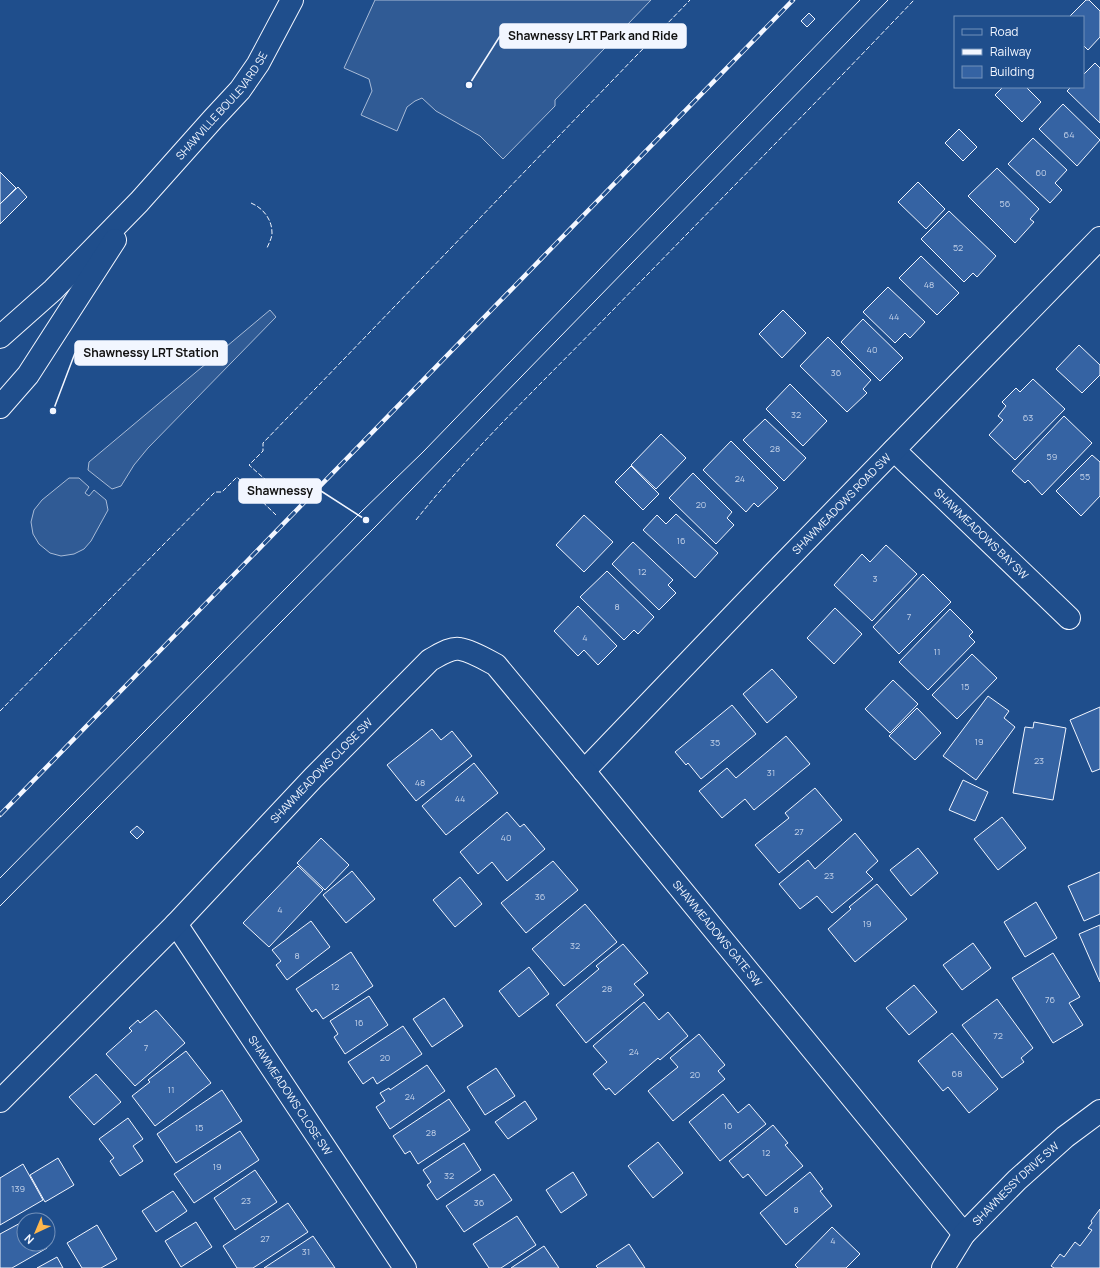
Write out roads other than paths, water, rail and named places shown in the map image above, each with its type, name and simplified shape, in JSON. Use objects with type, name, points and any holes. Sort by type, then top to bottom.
[{"type":"street","name":"SHAWVILLE BOULEVARD SE","points":[[0,337],[52,290],[139,202],[240,90],[258,64],[292,0]]},
{"type":"street","name":"SHAWVILLE BOULEVARD SE","points":[[0,407],[28,375],[139,202]]},
{"type":"street","name":"SHAWMEADOWS ROAD SW","points":[[584,771],[1100,238]]},
{"type":"street","name":"SHAWMEADOWS BAY SW","points":[[894,450],[1069,618]]},
{"type":"street","name":"SHAWMEADOWS GATE SW","points":[[459,649],[475,654],[496,665],[964,1234]]},
{"type":"street","name":"SHAWMEADOWS CLOSE SW","points":[[0,1101],[176,924],[313,778],[430,660],[447,651],[459,649]]},
{"type":"street","name":"SHAWMEADOWS CLOSE SW","points":[[176,924],[405,1268]]},
{"type":"street","name":"SHAWNESSY DRIVE SW","points":[[943,1268],[964,1234],[1017,1180],[1065,1137],[1100,1111]]},
{"type":"tram line","points":[[0,878],[360,513],[423,452],[860,0]]},
{"type":"tram line","points":[[0,906],[375,527],[888,0]]},
{"type":"railway","points":[[0,815],[793,0]]},
{"type":"place","name":"Shawnessy LRT Park and Ride","points":[[469,85]]},
{"type":"place","name":"Shawnessy LRT Station","points":[[53,411]]},
{"type":"place","name":"Shawnessy","points":[[366,520]]}]
